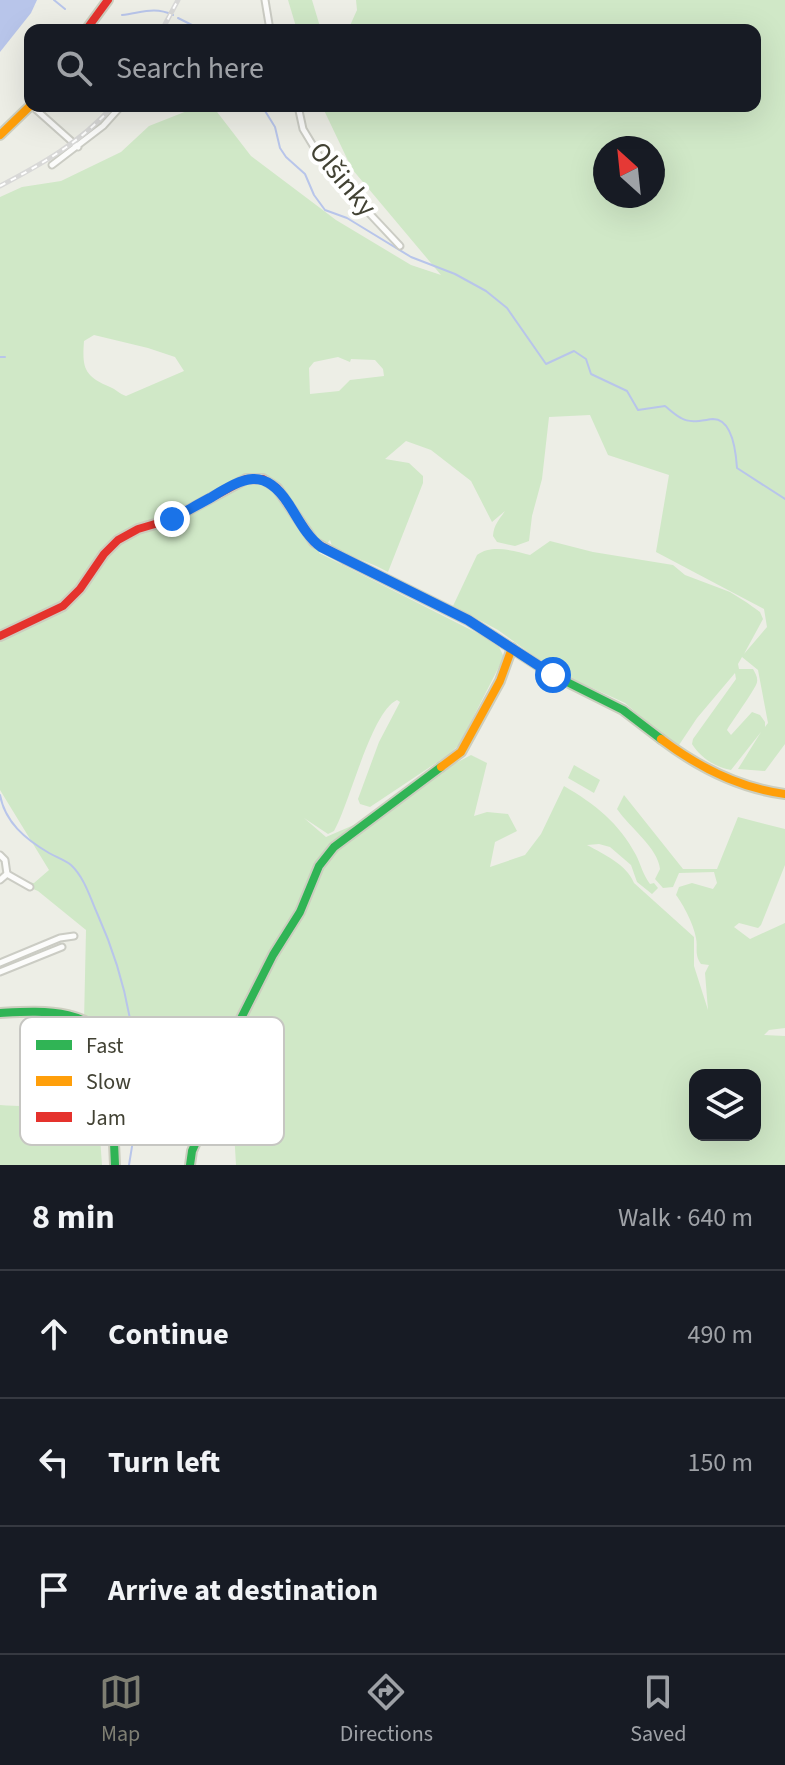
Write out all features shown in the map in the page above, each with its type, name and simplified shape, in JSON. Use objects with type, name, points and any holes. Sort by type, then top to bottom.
[{"type":"street","points":[[265,0],[269,24]]},
{"type":"street","points":[[91,24],[106,4]]},
{"type":"street","points":[[0,135],[25,112]]},
{"type":"street","points":[[38,112],[78,147]]},
{"type":"street","points":[[52,165],[78,147],[115,112]]},
{"type":"street","name":"Olšinky","points":[[299,112],[303,129],[326,167],[400,246]]},
{"type":"street","points":[[0,636],[63,606],[80,589],[110,546],[130,533],[172,519],[238,482],[263,479],[277,488],[314,542],[321,547],[468,620],[553,675],[623,710],[687,759],[732,781],[762,791],[785,794]]},
{"type":"street","points":[[242,1017],[273,955],[300,912],[319,866],[334,847],[461,752],[500,681],[512,648]]},
{"type":"street","points":[[0,855],[5,860],[7,874]]},
{"type":"street","points":[[0,880],[7,874]]},
{"type":"street","points":[[7,874],[30,887]]},
{"type":"street","points":[[0,963],[60,938],[74,936]]},
{"type":"street","points":[[0,972],[62,947]]},
{"type":"street","points":[[0,1013],[50,1011],[72,1017]]},
{"type":"street","points":[[114,1145],[115,1165]]},
{"type":"green space","points":[[288,0],[312,0],[319,24],[295,24]]},
{"type":"green space","points":[[356,0],[785,0],[785,744],[765,771],[738,769],[761,732],[731,770],[719,767],[700,754],[692,744],[736,679],[735,673],[697,718],[677,748],[625,703],[555,671],[498,630],[453,606],[477,555],[496,549],[530,555],[550,541],[593,552],[673,565],[685,575],[730,592],[760,612],[763,619],[744,654],[767,627],[764,609],[656,552],[669,475],[608,455],[590,415],[549,417],[542,479],[529,541],[515,546],[497,542],[493,536],[494,528],[505,511],[492,522],[471,481],[431,450],[406,441],[385,459],[409,463],[423,476],[423,483],[388,572],[333,549],[330,540],[319,553],[483,636],[499,647],[504,657],[459,745],[448,755],[370,807],[360,804],[358,799],[379,742],[400,702],[397,700],[378,722],[334,831],[328,834],[304,818],[326,837],[393,808],[452,765],[471,755],[487,763],[474,816],[487,812],[508,814],[517,831],[495,842],[490,867],[525,855],[541,834],[564,786],[596,807],[614,824],[636,855],[650,884],[654,883],[658,888],[652,894],[637,882],[631,865],[610,847],[587,845],[620,865],[634,883],[694,937],[694,966],[708,1010],[705,973],[709,965],[701,964],[699,960],[693,927],[676,895],[679,887],[692,883],[713,889],[717,883],[714,872],[679,873],[673,887],[663,888],[655,879],[660,869],[654,853],[617,809],[624,795],[683,869],[717,869],[738,817],[785,829],[785,865],[761,925],[758,928],[739,923],[734,927],[750,939],[785,923],[785,1028],[769,1030],[764,1035],[785,1036],[785,1165],[236,1165],[235,1145],[284,1145],[284,1017],[84,1017],[86,930],[38,891],[12,880],[34,883],[49,870],[0,790],[0,197],[22,187],[61,181],[121,152],[149,126],[184,112],[217,112],[251,156],[336,220],[411,265],[441,275],[352,169],[325,112],[761,112],[761,24],[351,24],[357,10]],"holes":[[[94,335],[175,357],[184,371],[126,396],[95,379],[84,365],[84,341]],[[338,357],[350,362],[351,359],[375,360],[383,369],[384,376],[350,380],[339,391],[310,394],[309,368],[314,362]],[[742,657],[758,670],[768,723],[765,727],[760,715],[752,712],[731,735],[727,730],[757,682],[753,669],[739,669]]]},
{"type":"green space","points":[[574,765],[600,780],[594,793],[568,778]]},
{"type":"green space","points":[[0,1105],[20,1106],[20,1145],[101,1145],[102,1165],[0,1165]]},
{"type":"water","points":[[0,0],[37,0],[31,13],[0,52]]},
{"type":"waterway","points":[[54,0],[65,9]]},
{"type":"waterway","points":[[122,15],[154,11],[173,15]]},
{"type":"waterway","points":[[178,18],[190,24]]},
{"type":"waterway","points":[[266,112],[275,127],[280,148],[305,174],[325,210],[347,218],[411,257],[455,274],[486,291],[507,308],[546,364],[574,351],[586,359],[591,374],[627,391],[638,410],[665,406],[685,420],[720,420],[732,438],[737,468],[785,499]]},
{"type":"waterway","points":[[0,357],[5,357]]},
{"type":"waterway","points":[[0,795],[6,813],[17,829],[76,870],[109,943],[129,1017]]},
{"type":"waterway","points":[[129,1165],[132,1145]]},
{"type":"railway","points":[[165,24],[178,0]]},
{"type":"railway","points":[[0,186],[60,151],[107,112]]},
{"type":"traffic: fast","points":[[345,559],[468,620],[553,675],[623,710],[661,739]]},
{"type":"traffic: fast","points":[[242,1017],[273,955],[300,912],[319,866],[334,847],[441,767]]},
{"type":"traffic: fast","points":[[0,1013],[49,1012],[74,1017]]},
{"type":"traffic: fast","points":[[114,1145],[115,1165]]},
{"type":"traffic: fast","points":[[190,1165],[195,1145]]},
{"type":"traffic: slow","points":[[0,135],[24,112]]},
{"type":"traffic: slow","points":[[441,767],[461,752],[500,681],[512,648]]},
{"type":"traffic: slow","points":[[661,739],[719,775],[751,787],[785,794]]},
{"type":"traffic: jam","points":[[90,24],[108,0]]},
{"type":"traffic: jam","points":[[0,636],[63,606],[118,540],[138,529],[172,519],[246,479],[263,479],[277,488],[314,542],[345,559]]},
{"type":"route","points":[[172,519],[238,482],[263,479],[277,488],[298,521],[321,547],[468,620],[553,675]]}]
